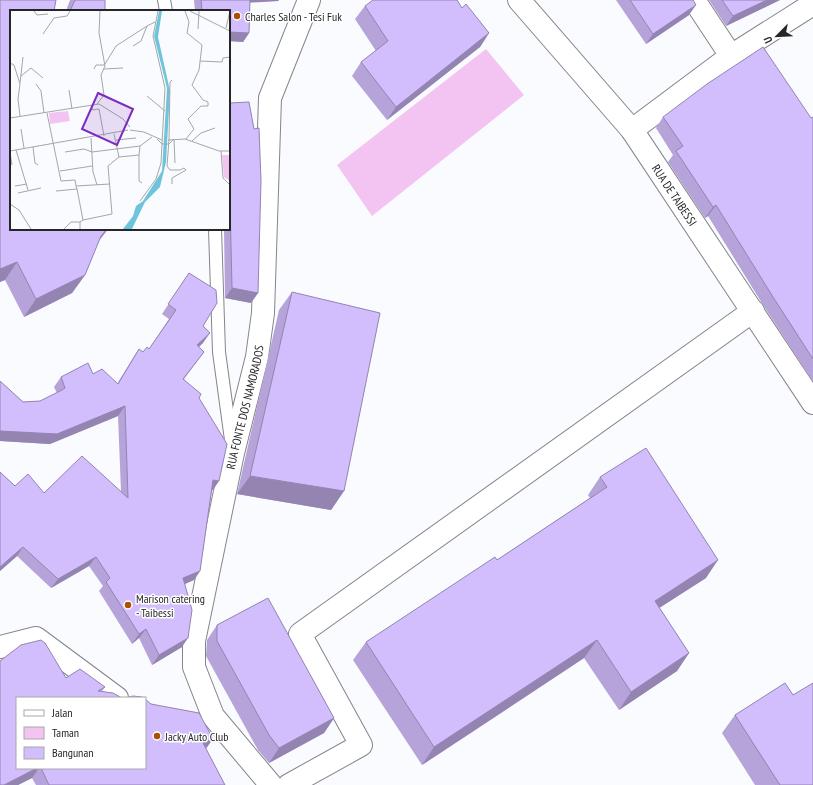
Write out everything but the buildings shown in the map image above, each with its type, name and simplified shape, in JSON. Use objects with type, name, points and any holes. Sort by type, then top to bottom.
[{"type":"street","name":"RUA DE TAIBESSI","points":[[519,0],[632,130],[813,403]]},
{"type":"street","points":[[694,0],[731,56]]},
{"type":"street","name":"RUA FONTE DOS NAMORADOS","points":[[271,785],[213,716],[194,667],[194,641],[233,453],[257,357],[263,313],[266,169],[270,98],[312,3]]},
{"type":"street","points":[[632,130],[731,56],[813,4]]},
{"type":"street","points":[[289,785],[361,745],[300,634],[753,311]]},
{"type":"street","points":[[0,647],[36,638],[116,697]]},
{"type":"street","points":[[190,712],[213,716]]},
{"type":"lane","points":[[164,0],[166,10]]},
{"type":"lane","points":[[215,230],[218,352],[233,453]]},
{"type":"green space","points":[[486,49],[524,95],[372,216],[337,165]]},
{"type":"place","name":"Charles Salon - Tesi Fuk","points":[[237,16]]},
{"type":"place","name":"Marison catering - Taibessi","points":[[128,605]]},
{"type":"place","name":"Jacky Auto Club","points":[[157,736]]}]
